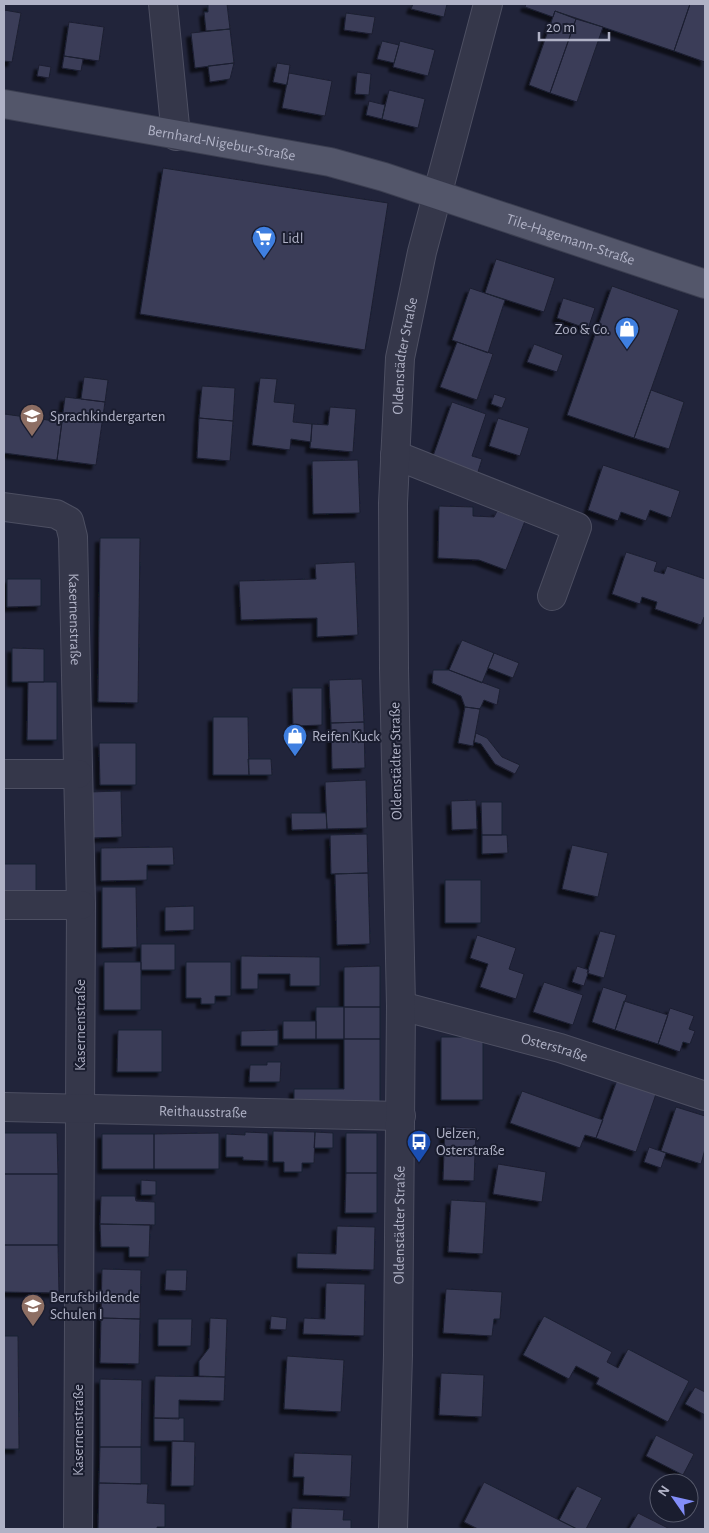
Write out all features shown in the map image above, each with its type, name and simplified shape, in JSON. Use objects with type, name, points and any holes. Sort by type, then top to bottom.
[{"type":"main road","name":"Bernhard-Nigebur-Straße","points":[[4,104],[330,162],[437,195]]},
{"type":"main road","name":"Tile-Hagemann-Straße","points":[[437,195],[705,284]]},
{"type":"street","points":[[162,4],[176,136]]},
{"type":"street","name":"Oldenstädter Straße","points":[[392,1529],[398,1355],[401,1006],[394,668],[393,503],[400,358],[422,252],[488,4]]},
{"type":"street","points":[[395,454],[577,528],[552,596]]},
{"type":"street","name":"Kasernenstraße","points":[[4,507],[56,514],[69,521],[73,537],[81,905],[78,1529]]},
{"type":"street","points":[[4,774],[78,774]]},
{"type":"street","points":[[4,905],[81,905]]},
{"type":"street","name":"Osterstraße","points":[[401,1006],[560,1048],[705,1096]]},
{"type":"street","name":"Reithausstraße","points":[[4,1107],[400,1116]]},
{"type":"building","points":[[208,4],[227,4],[230,29],[206,31],[204,12],[208,12]]},
{"type":"building","points":[[413,4],[447,4],[444,17],[411,9]]},
{"type":"building","points":[[526,4],[690,4],[674,51],[555,11],[553,17],[525,7]]},
{"type":"building","points":[[690,4],[705,4],[705,62],[674,51]]},
{"type":"building","points":[[4,10],[21,13],[12,62],[4,61]]},
{"type":"building","points":[[555,11],[576,19],[550,93],[529,85]]},
{"type":"building","points":[[346,13],[375,17],[372,34],[344,30]]},
{"type":"building","points":[[576,19],[603,27],[577,102],[550,93]]},
{"type":"building","points":[[69,22],[104,27],[99,61],[64,56]]},
{"type":"building","points":[[230,29],[234,63],[195,68],[191,33]]},
{"type":"building","points":[[382,41],[399,45],[394,63],[377,59]]},
{"type":"building","points":[[400,41],[435,50],[428,76],[393,67]]},
{"type":"building","points":[[64,56],[83,59],[81,71],[62,68]]},
{"type":"building","points":[[234,63],[230,79],[210,82],[208,66]]},
{"type":"building","points":[[277,63],[290,65],[287,85],[273,82]]},
{"type":"building","points":[[39,65],[51,67],[49,78],[37,76]]},
{"type":"building","points":[[357,72],[371,74],[369,95],[355,94]]},
{"type":"building","points":[[289,73],[332,81],[325,116],[282,108]]},
{"type":"building","points":[[389,90],[425,99],[418,128],[382,119]]},
{"type":"building","points":[[369,101],[385,105],[382,119],[366,115]]},
{"type":"building","name":"Lidl","points":[[163,168],[388,203],[365,350],[140,314]]},
{"type":"building","points":[[496,259],[555,278],[544,312],[485,293]]},
{"type":"building","name":"Zoo & Co.","points":[[612,286],[679,310],[634,438],[567,415]]},
{"type":"building","points":[[470,288],[505,300],[488,353],[452,340]]},
{"type":"building","points":[[563,298],[595,308],[588,329],[557,318]]},
{"type":"building","points":[[457,342],[493,354],[477,400],[440,387]]},
{"type":"building","points":[[534,344],[563,355],[557,372],[527,362]]},
{"type":"building","points":[[84,377],[108,380],[105,402],[81,399]]},
{"type":"building","points":[[260,378],[277,379],[274,402],[295,404],[293,422],[312,424],[311,442],[291,439],[290,450],[252,445]]},
{"type":"building","points":[[202,386],[235,388],[233,421],[199,418]]},
{"type":"building","points":[[651,390],[684,402],[669,449],[634,438]]},
{"type":"building","points":[[494,394],[506,398],[502,408],[491,404]]},
{"type":"building","points":[[65,397],[105,402],[96,465],[57,460]]},
{"type":"building","points":[[452,402],[486,414],[472,456],[482,459],[477,475],[432,459]]},
{"type":"building","points":[[330,407],[356,409],[353,452],[310,448],[312,424],[328,425]]},
{"type":"building","name":"Sprachkindergarten","points":[[4,414],[62,422],[57,460],[4,453]]},
{"type":"building","points":[[199,418],[233,421],[230,461],[197,458]]},
{"type":"building","points":[[498,418],[529,428],[520,456],[489,446]]},
{"type":"building","points":[[358,460],[360,513],[313,514],[312,461]]},
{"type":"building","points":[[603,465],[680,491],[671,518],[650,510],[646,521],[621,512],[618,521],[588,510]]},
{"type":"building","points":[[439,506],[473,507],[473,516],[494,517],[497,511],[525,521],[506,570],[479,560],[438,558]]},
{"type":"building","points":[[100,538],[140,538],[138,703],[98,702]]},
{"type":"building","points":[[626,552],[657,562],[654,571],[664,574],[667,566],[705,579],[705,618],[701,625],[655,609],[657,602],[642,597],[640,604],[612,594]]},
{"type":"building","points":[[355,562],[358,635],[317,637],[317,618],[241,620],[239,581],[316,579],[315,564]]},
{"type":"building","points":[[7,579],[41,579],[41,606],[7,607]]},
{"type":"building","points":[[462,640],[494,653],[482,683],[449,670]]},
{"type":"building","points":[[12,648],[44,649],[44,682],[12,682]]},
{"type":"building","points":[[494,653],[519,663],[513,678],[488,668]]},
{"type":"building","points":[[433,670],[449,670],[500,689],[497,705],[484,700],[480,709],[465,707],[461,696],[432,683]]},
{"type":"building","points":[[362,679],[364,722],[331,723],[329,680]]},
{"type":"building","points":[[28,682],[57,682],[57,740],[27,740]]},
{"type":"building","points":[[292,688],[322,688],[322,725],[293,726]]},
{"type":"building","points":[[465,707],[480,709],[473,746],[458,743]]},
{"type":"building","points":[[213,717],[248,717],[249,775],[213,775]]},
{"type":"building","points":[[364,722],[365,768],[332,769],[331,723]]},
{"type":"building","points":[[476,733],[487,738],[502,757],[520,765],[515,774],[495,764],[481,744],[474,742]]},
{"type":"building","points":[[99,743],[136,743],[136,785],[100,785]]},
{"type":"building","points":[[248,759],[271,759],[272,775],[249,775]]},
{"type":"building","points":[[366,780],[367,828],[327,829],[325,782]]},
{"type":"building","points":[[121,791],[122,837],[90,838],[89,792]]},
{"type":"building","points":[[476,800],[477,829],[452,830],[451,801]]},
{"type":"building","points":[[481,802],[502,802],[502,835],[482,835]]},
{"type":"building","points":[[291,813],[326,813],[327,829],[292,830]]},
{"type":"building","points":[[367,834],[368,873],[331,874],[330,835]]},
{"type":"building","points":[[482,835],[507,835],[508,853],[482,854]]},
{"type":"building","points":[[572,845],[608,853],[598,897],[562,889]]},
{"type":"building","points":[[173,847],[174,865],[147,865],[147,880],[101,881],[101,848]]},
{"type":"building","points":[[4,864],[36,864],[36,895],[4,895]]},
{"type":"building","points":[[368,873],[370,944],[337,945],[335,874]]},
{"type":"building","points":[[445,880],[481,880],[481,923],[445,923]]},
{"type":"building","points":[[102,887],[136,887],[137,947],[102,948]]},
{"type":"building","points":[[194,906],[194,930],[165,931],[165,907]]},
{"type":"building","points":[[600,931],[616,935],[604,978],[587,973]]},
{"type":"building","points":[[477,935],[516,948],[509,969],[524,974],[516,999],[480,987],[488,964],[470,958]]},
{"type":"building","points":[[141,944],[175,944],[175,970],[141,970]]},
{"type":"building","points":[[241,956],[320,957],[320,986],[290,986],[290,974],[258,974],[258,989],[241,989]]},
{"type":"building","points":[[104,962],[141,962],[141,1010],[104,1010]]},
{"type":"building","points":[[186,962],[231,962],[231,996],[215,996],[215,1004],[201,1004],[201,998],[186,998]]},
{"type":"building","points":[[380,966],[380,1007],[344,1007],[344,967]]},
{"type":"building","points":[[577,966],[589,970],[584,986],[572,982]]},
{"type":"building","points":[[544,982],[583,995],[573,1025],[533,1012]]},
{"type":"building","points":[[603,987],[627,995],[615,1030],[592,1022]]},
{"type":"building","points":[[624,1001],[668,1015],[658,1044],[615,1030]]},
{"type":"building","points":[[316,1007],[344,1007],[344,1039],[316,1039]]},
{"type":"building","points":[[344,1007],[380,1007],[380,1039],[344,1039]]},
{"type":"building","points":[[670,1008],[694,1016],[689,1029],[695,1031],[690,1044],[683,1042],[680,1052],[658,1044]]},
{"type":"building","points":[[283,1021],[316,1021],[316,1039],[283,1039]]},
{"type":"building","points":[[118,1030],[162,1030],[162,1072],[117,1072]]},
{"type":"building","points":[[278,1030],[278,1046],[241,1046],[241,1031]]},
{"type":"building","points":[[441,1037],[483,1037],[483,1100],[441,1100]]},
{"type":"building","points":[[344,1039],[380,1039],[380,1103],[294,1103],[294,1089],[344,1089]]},
{"type":"building","points":[[267,1062],[281,1062],[280,1082],[249,1082],[250,1065],[267,1065]]},
{"type":"building","points":[[617,1080],[656,1094],[636,1152],[596,1138]]},
{"type":"building","points":[[522,1091],[603,1120],[596,1138],[585,1135],[580,1148],[510,1123]]},
{"type":"building","points":[[676,1107],[705,1116],[705,1149],[701,1164],[661,1151]]},
{"type":"building","points":[[445,1127],[476,1128],[474,1181],[443,1180]]},
{"type":"building","points":[[273,1131],[315,1132],[314,1163],[302,1163],[302,1172],[284,1172],[284,1162],[273,1162]]},
{"type":"building","points":[[245,1132],[268,1133],[268,1161],[243,1160],[243,1157],[226,1157],[226,1134],[245,1135]]},
{"type":"building","points":[[315,1132],[333,1133],[333,1148],[314,1148]]},
{"type":"building","points":[[4,1133],[57,1133],[58,1174],[4,1174]]},
{"type":"building","points":[[219,1133],[219,1169],[154,1169],[154,1134]]},
{"type":"building","points":[[346,1133],[377,1133],[377,1173],[346,1173]]},
{"type":"building","points":[[102,1134],[154,1134],[154,1169],[102,1169]]},
{"type":"building","points":[[649,1147],[666,1153],[661,1168],[644,1162]]},
{"type":"building","points":[[498,1164],[546,1172],[542,1202],[493,1194]]},
{"type":"building","points":[[346,1173],[377,1173],[377,1213],[345,1213]]},
{"type":"building","points":[[4,1174],[58,1174],[58,1245],[4,1245]]},
{"type":"building","points":[[141,1180],[156,1181],[156,1195],[141,1195]]},
{"type":"building","points":[[101,1196],[135,1196],[136,1201],[155,1202],[155,1225],[100,1224]]},
{"type":"building","points":[[451,1200],[486,1202],[483,1254],[448,1252]]},
{"type":"building","points":[[100,1224],[150,1225],[149,1257],[129,1257],[129,1247],[101,1247]]},
{"type":"building","points":[[337,1226],[375,1227],[374,1270],[297,1268],[297,1253],[336,1254]]},
{"type":"building","points":[[4,1245],[58,1245],[59,1293],[4,1292]]},
{"type":"building","points":[[102,1269],[141,1270],[140,1319],[101,1318]]},
{"type":"building","points":[[166,1270],[187,1270],[186,1291],[165,1290]]},
{"type":"building","points":[[326,1283],[365,1284],[364,1336],[303,1334],[304,1318],[325,1319]]},
{"type":"building","points":[[446,1289],[502,1292],[500,1319],[494,1319],[492,1336],[443,1333]]},
{"type":"building","points":[[271,1316],[287,1318],[286,1330],[270,1329]]},
{"type":"building","points":[[544,1316],[612,1352],[607,1362],[618,1368],[628,1349],[689,1381],[668,1422],[596,1384],[599,1378],[576,1366],[569,1379],[523,1355]]},
{"type":"building","points":[[101,1318],[140,1319],[139,1364],[100,1363]]},
{"type":"building","points":[[210,1318],[227,1319],[225,1377],[199,1376],[199,1361],[209,1348]]},
{"type":"building","points":[[158,1319],[192,1319],[191,1346],[158,1346]]},
{"type":"building","points":[[4,1336],[18,1336],[19,1449],[4,1449]]},
{"type":"building","points":[[287,1356],[344,1360],[341,1412],[284,1409]]},
{"type":"building","points":[[441,1373],[484,1375],[482,1417],[439,1415]]},
{"type":"building","points":[[155,1376],[225,1377],[224,1401],[179,1400],[179,1419],[154,1418]]},
{"type":"building","points":[[100,1379],[142,1380],[141,1447],[100,1447]]},
{"type":"building","points":[[695,1387],[705,1392],[705,1415],[685,1404]]},
{"type":"building","points":[[154,1418],[184,1418],[184,1441],[154,1441]]},
{"type":"building","points":[[656,1435],[694,1454],[684,1473],[679,1473],[646,1456]]},
{"type":"building","points":[[172,1441],[195,1442],[194,1486],[171,1486]]},
{"type":"building","points":[[100,1447],[141,1447],[141,1484],[99,1483]]},
{"type":"building","points":[[294,1453],[352,1455],[350,1497],[303,1495],[304,1477],[293,1477]]},
{"type":"building","points":[[484,1482],[577,1529],[478,1529],[464,1522]]},
{"type":"building","points":[[99,1483],[148,1484],[147,1503],[165,1504],[165,1527],[157,1527],[157,1529],[98,1529]]},
{"type":"building","points":[[577,1486],[602,1498],[586,1529],[577,1529],[559,1520]]},
{"type":"building","points":[[292,1508],[344,1510],[343,1520],[351,1520],[351,1529],[291,1529]]},
{"type":"building","points":[[638,1513],[649,1518],[649,1523],[658,1523],[670,1529],[629,1529]]},
{"type":"place","name":"Lidl","points":[[264,259]]},
{"type":"place","name":"Zoo & Co.","points":[[627,350]]},
{"type":"place","name":"Sprachkindergarten","points":[[32,437]]},
{"type":"place","name":"Reifen Kuck","points":[[295,757]]},
{"type":"place","name":"Uelzen, Osterstraße","points":[[419,1163]]},
{"type":"place","name":"Berufsbildende Schulen I","points":[[33,1327]]}]
